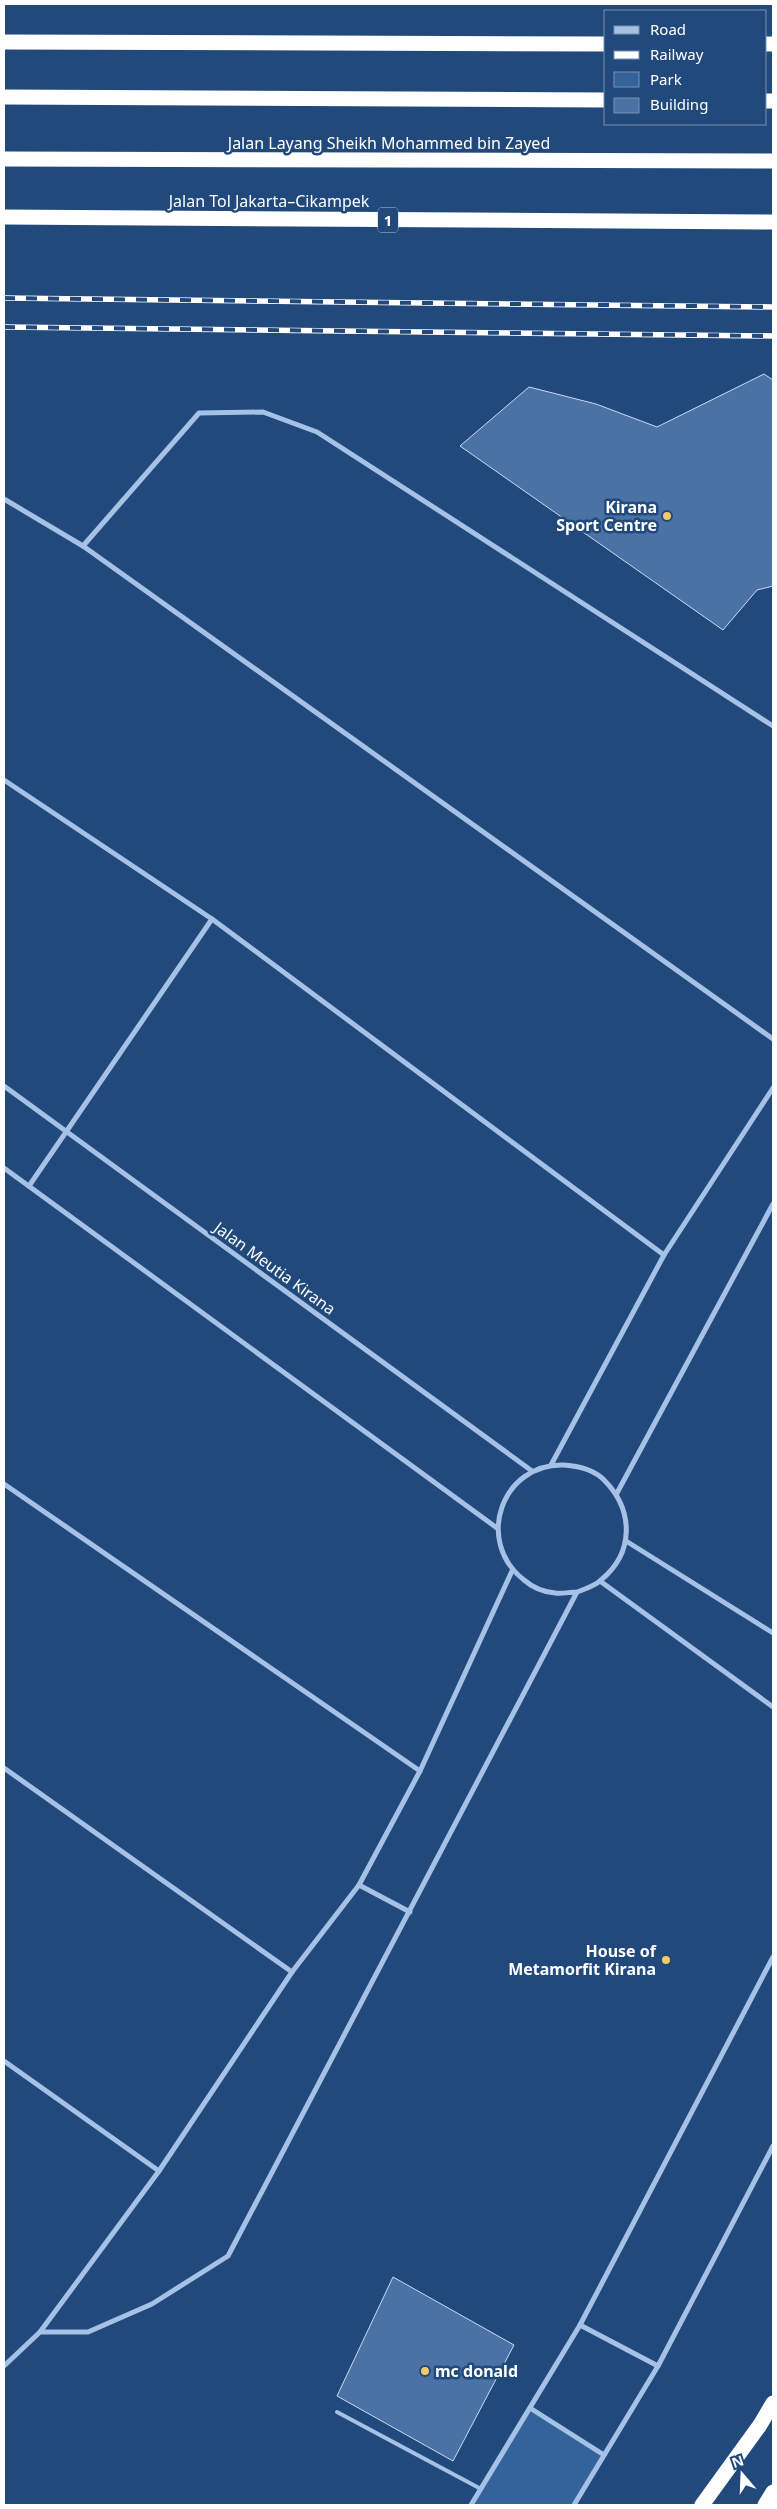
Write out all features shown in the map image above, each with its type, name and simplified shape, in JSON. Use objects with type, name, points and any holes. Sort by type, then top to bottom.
[{"type":"highway","points":[[4,42],[604,44]]},
{"type":"highway","points":[[4,97],[604,100]]},
{"type":"highway","name":"Jalan Layang Sheikh Mohammed bin Zayed","points":[[4,159],[773,161]]},
{"type":"highway","name":"Jalan Tol Jakarta–Cikampek","points":[[4,217],[773,222]]},
{"type":"highway","points":[[702,2505],[760,2425],[773,2403]]},
{"type":"highway","points":[[765,2505],[773,2492]]},
{"type":"street","points":[[84,546],[198,413],[263,412],[317,432],[773,726]]},
{"type":"street","points":[[4,499],[84,546],[773,1039]]},
{"type":"street","points":[[4,780],[212,919],[664,1255]]},
{"type":"street","points":[[29,1186],[212,919]]},
{"type":"street","name":"Jalan Meutia Kirana","points":[[4,1086],[532,1471]]},
{"type":"street","points":[[551,1465],[664,1255],[773,1088]]},
{"type":"street","points":[[4,1168],[497,1528]]},
{"type":"street","points":[[617,1493],[773,1204]]},
{"type":"street","points":[[551,1465],[576,1466],[600,1476],[617,1493],[626,1516],[626,1541],[617,1564],[600,1582],[577,1592],[554,1593],[531,1586],[512,1571],[500,1551],[497,1528],[506,1494],[532,1471],[551,1465]]},
{"type":"street","points":[[4,1484],[420,1771]]},
{"type":"street","points":[[626,1541],[773,1633]]},
{"type":"street","points":[[4,2366],[40,2332],[159,2171],[292,1972],[358,1885],[420,1771],[512,1571]]},
{"type":"street","points":[[600,1582],[773,1707]]},
{"type":"street","points":[[40,2332],[88,2332],[152,2304],[228,2256],[577,1592]]},
{"type":"street","points":[[4,1768],[292,1972]]},
{"type":"street","points":[[358,1885],[410,1912]]},
{"type":"street","points":[[471,2505],[580,2325],[773,1958]]},
{"type":"street","points":[[4,2061],[159,2171]]},
{"type":"street","points":[[574,2505],[658,2366],[773,2146]]},
{"type":"street","points":[[580,2325],[658,2366]]},
{"type":"street","points":[[4,2356],[10,2360]]},
{"type":"street","points":[[530,2408],[604,2455]]},
{"type":"lane","points":[[337,2412],[480,2489]]},
{"type":"green space","points":[[530,2408],[604,2455],[574,2505],[468,2505]]},
{"type":"building","name":"Kirana Sport Centre","points":[[764,374],[773,380],[773,586],[757,590],[723,630],[460,446],[529,387],[596,404],[657,427]]},
{"type":"building","name":"mc donald","points":[[393,2277],[514,2345],[453,2461],[337,2396]]},
{"type":"railway","points":[[4,298],[773,307]]},
{"type":"railway","points":[[4,327],[773,336]]},
{"type":"place","name":"Kirana Sport Centre","points":[[667,516]]},
{"type":"place","name":"House of Metamorfit Kirana","points":[[666,1960]]},
{"type":"place","name":"mc donald","points":[[425,2371]]}]
